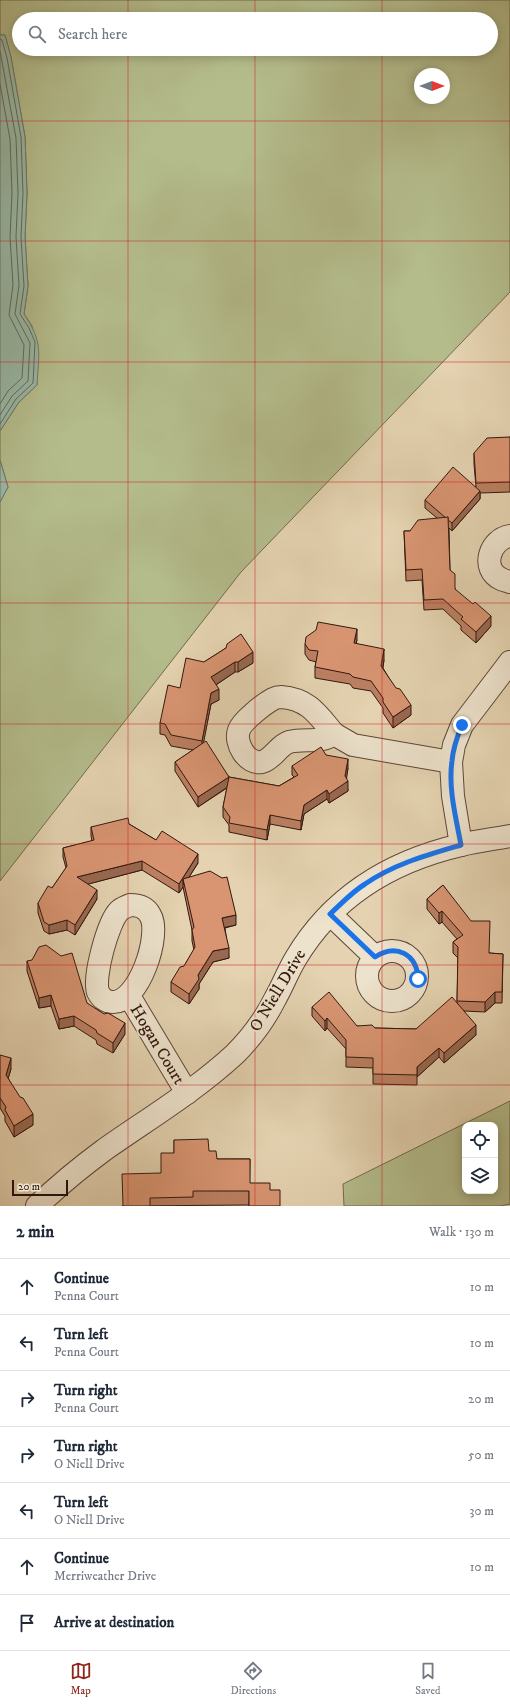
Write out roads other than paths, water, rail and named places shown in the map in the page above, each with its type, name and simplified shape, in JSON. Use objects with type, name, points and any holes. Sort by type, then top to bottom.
[{"type":"street","points":[[510,536],[500,539],[493,546],[490,553],[489,562],[494,573],[500,579],[510,582]]},
{"type":"street","points":[[461,845],[453,796],[451,762],[454,745],[462,725],[510,662]]},
{"type":"street","points":[[334,734],[353,745],[451,762]]},
{"type":"street","name":"O Niell Drive","points":[[37,1206],[104,1151],[187,1093],[215,1072],[237,1052],[256,1029],[275,1001],[293,963],[306,941],[330,914],[364,884],[389,869],[421,856],[461,845],[510,836]]},
{"type":"street","points":[[330,914],[375,957]]},
{"type":"street","name":"Hogan Court","points":[[129,996],[187,1093]]},
{"type":"water","points":[[0,35],[5,35],[11,57],[25,137],[27,193],[25,237],[28,286],[24,314],[37,340],[39,355],[37,385],[19,402],[0,431]]},
{"type":"water","points":[[0,460],[8,487],[0,502]]}]
